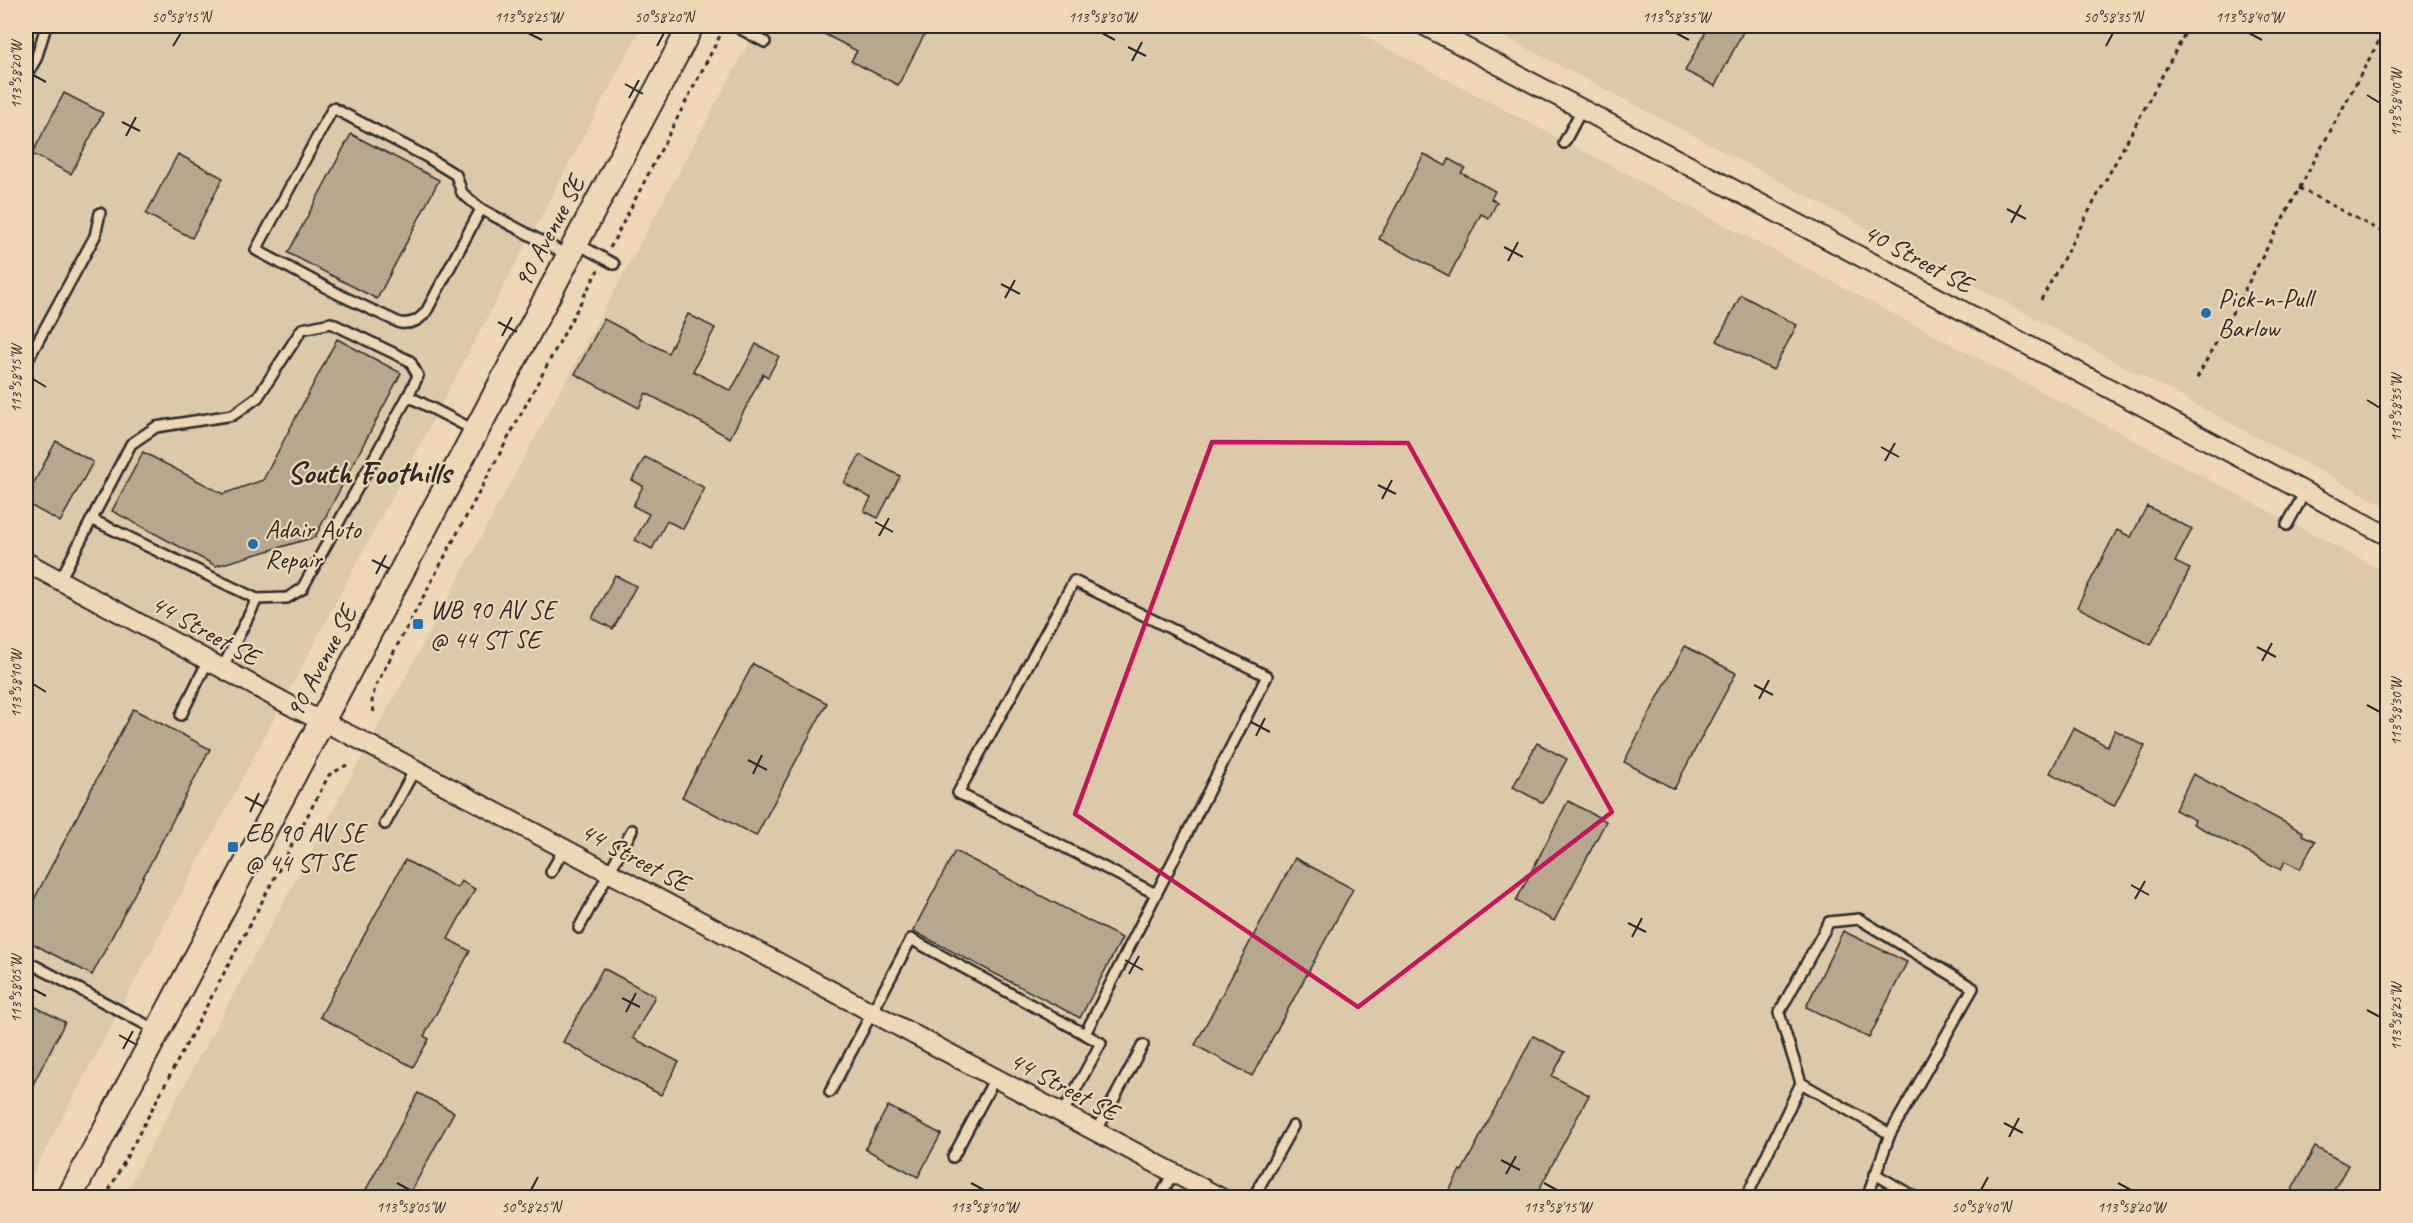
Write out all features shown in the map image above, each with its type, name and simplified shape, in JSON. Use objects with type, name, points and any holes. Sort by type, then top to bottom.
[{"type":"street","name":"90 Avenue SE","points":[[69,1197],[691,26]]},
{"type":"street","name":"40 Street SE","points":[[1425,26],[2388,536]]},
{"type":"street","name":"44 Street SE","points":[[26,561],[215,665],[1221,1197]]},
{"type":"lane","points":[[26,76],[36,59],[45,26]]},
{"type":"lane","points":[[735,26],[765,42]]},
{"type":"lane","points":[[481,209],[426,312],[419,320],[409,324],[400,323],[342,296],[256,250],[333,108],[425,156],[456,175],[462,193],[481,209],[572,249],[604,258],[615,264]]},
{"type":"lane","points":[[1564,143],[1582,109]]},
{"type":"lane","points":[[26,363],[95,236],[100,213]]},
{"type":"lane","points":[[60,580],[131,444],[156,427],[233,415],[258,397],[302,329],[331,323],[410,361],[418,376],[302,589],[287,598],[257,599],[93,520]]},
{"type":"lane","points":[[408,396],[476,431]]},
{"type":"lane","points":[[2287,525],[2305,492]]},
{"type":"lane","points":[[1085,1034],[1267,676],[1074,580],[958,793],[1156,894]]},
{"type":"lane","points":[[181,715],[257,599]]},
{"type":"lane","points":[[385,824],[415,770]]},
{"type":"lane","points":[[579,928],[632,830]]},
{"type":"lane","points":[[551,872],[564,849]]},
{"type":"lane","points":[[1867,1197],[1890,1134],[1973,988],[1858,919],[1829,922],[1779,1013],[1801,1083],[1890,1134]]},
{"type":"lane","points":[[830,1092],[911,939],[1101,1043],[1062,1114]]},
{"type":"lane","points":[[26,961],[158,1031]]},
{"type":"lane","points":[[1096,1132],[1143,1045]]},
{"type":"lane","points":[[953,1157],[995,1078]]},
{"type":"lane","points":[[1746,1197],[1801,1083]]},
{"type":"lane","points":[[1253,1197],[1293,1125]]},
{"type":"lane","points":[[1160,1197],[1173,1172]]},
{"type":"lane","points":[[1875,1174],[1916,1197]]},
{"type":"lane","points":[[26,1194],[32,1197]]},
{"type":"path","points":[[374,712],[372,701],[375,687],[726,26]]},
{"type":"path","points":[[2041,300],[2189,26]]},
{"type":"path","points":[[2197,378],[2387,26]]},
{"type":"path","points":[[2299,188],[2388,235]]},
{"type":"path","points":[[105,1197],[329,775],[347,765]]},
{"type":"highlighted area","points":[[1212,442],[1408,443],[1612,812],[1358,1007],[1075,814]]},
{"type":"shaded area","points":[[26,26],[642,26],[26,1186]]},
{"type":"shaded area","points":[[758,26],[1345,26],[2387,573],[2387,1197],[123,1198]]},
{"type":"shaded area","name":"Pick-n-Pull Barlow","points":[[1484,26],[2387,26],[2387,507],[1723,151]]},
{"type":"building","points":[[809,26],[929,26],[898,85],[851,61],[857,51]]},
{"type":"building","points":[[1709,26],[1746,26],[1715,86],[1685,71]]},
{"type":"building","points":[[64,93],[103,113],[71,174],[32,154]]},
{"type":"building","points":[[351,134],[439,180],[377,299],[288,253]]},
{"type":"building","points":[[178,154],[223,178],[192,238],[146,214]]},
{"type":"building","points":[[1424,154],[1446,166],[1449,159],[1465,168],[1461,173],[1495,191],[1491,199],[1497,202],[1489,218],[1481,214],[1449,276],[1379,239]]},
{"type":"building","points":[[1741,295],[1797,325],[1773,370],[1717,341]]},
{"type":"building","points":[[688,314],[715,328],[693,371],[731,391],[756,344],[779,356],[768,377],[763,374],[730,438],[646,393],[639,408],[575,374],[604,319],[668,353]]},
{"type":"building","points":[[337,339],[401,373],[315,537],[216,566],[112,511],[143,452],[223,494],[263,480]]},
{"type":"building","points":[[56,441],[93,462],[60,522],[26,503],[26,498]]},
{"type":"building","points":[[860,455],[900,476],[878,518],[864,511],[871,498],[844,483]]},
{"type":"building","points":[[645,457],[705,488],[683,529],[667,521],[652,549],[635,540],[649,514],[633,506],[643,486],[632,480]]},
{"type":"building","points":[[2147,506],[2192,529],[2175,562],[2190,569],[2151,645],[2077,607],[2117,530],[2131,537]]},
{"type":"building","points":[[615,575],[636,586],[613,629],[592,618]]},
{"type":"building","points":[[1685,646],[1736,673],[1674,789],[1624,762]]},
{"type":"building","points":[[753,664],[827,703],[756,836],[682,797]]},
{"type":"building","points":[[133,709],[210,749],[92,975],[26,940],[26,915]]},
{"type":"building","points":[[2073,728],[2107,746],[2115,730],[2145,746],[2114,806],[2050,773]]},
{"type":"building","points":[[1537,743],[1567,759],[1543,803],[1513,787]]},
{"type":"building","points":[[2193,774],[2303,832],[2302,835],[2315,841],[2300,869],[2285,861],[2281,870],[2193,824],[2195,820],[2175,810]]},
{"type":"building","points":[[1568,801],[1606,821],[1554,921],[1516,901]]},
{"type":"building","points":[[955,851],[1122,938],[1080,1018],[913,931]]},
{"type":"building","points":[[1295,858],[1353,889],[1252,1076],[1195,1045]]},
{"type":"building","points":[[405,860],[457,888],[461,881],[475,889],[448,939],[470,951],[424,1036],[429,1039],[413,1067],[320,1017]]},
{"type":"building","points":[[1843,931],[1907,962],[1869,1038],[1806,1007]]},
{"type":"building","points":[[603,968],[655,996],[633,1038],[679,1062],[661,1095],[563,1042]]},
{"type":"building","points":[[26,1002],[65,1022],[26,1098]]},
{"type":"building","points":[[1533,1036],[1565,1052],[1552,1076],[1589,1095],[1535,1197],[1446,1197],[1460,1170],[1462,1171]]},
{"type":"building","points":[[418,1093],[454,1112],[408,1197],[362,1197]]},
{"type":"building","points":[[888,1106],[941,1134],[918,1177],[865,1149]]},
{"type":"building","points":[[2315,1147],[2348,1165],[2330,1197],[2288,1197]]},
{"type":"place","name":"Pick-n-Pull Barlow","points":[[2206,313]]},
{"type":"place","name":"Adair Auto Repair","points":[[253,544]]},
{"type":"place","name":"WB 90 AV SE @ 44 ST SE","points":[[418,624]]},
{"type":"place","name":"EB 90 AV SE @ 44 ST SE","points":[[233,847]]},
{"type":"district","name":"South Foothills","points":[[369,472]]}]
